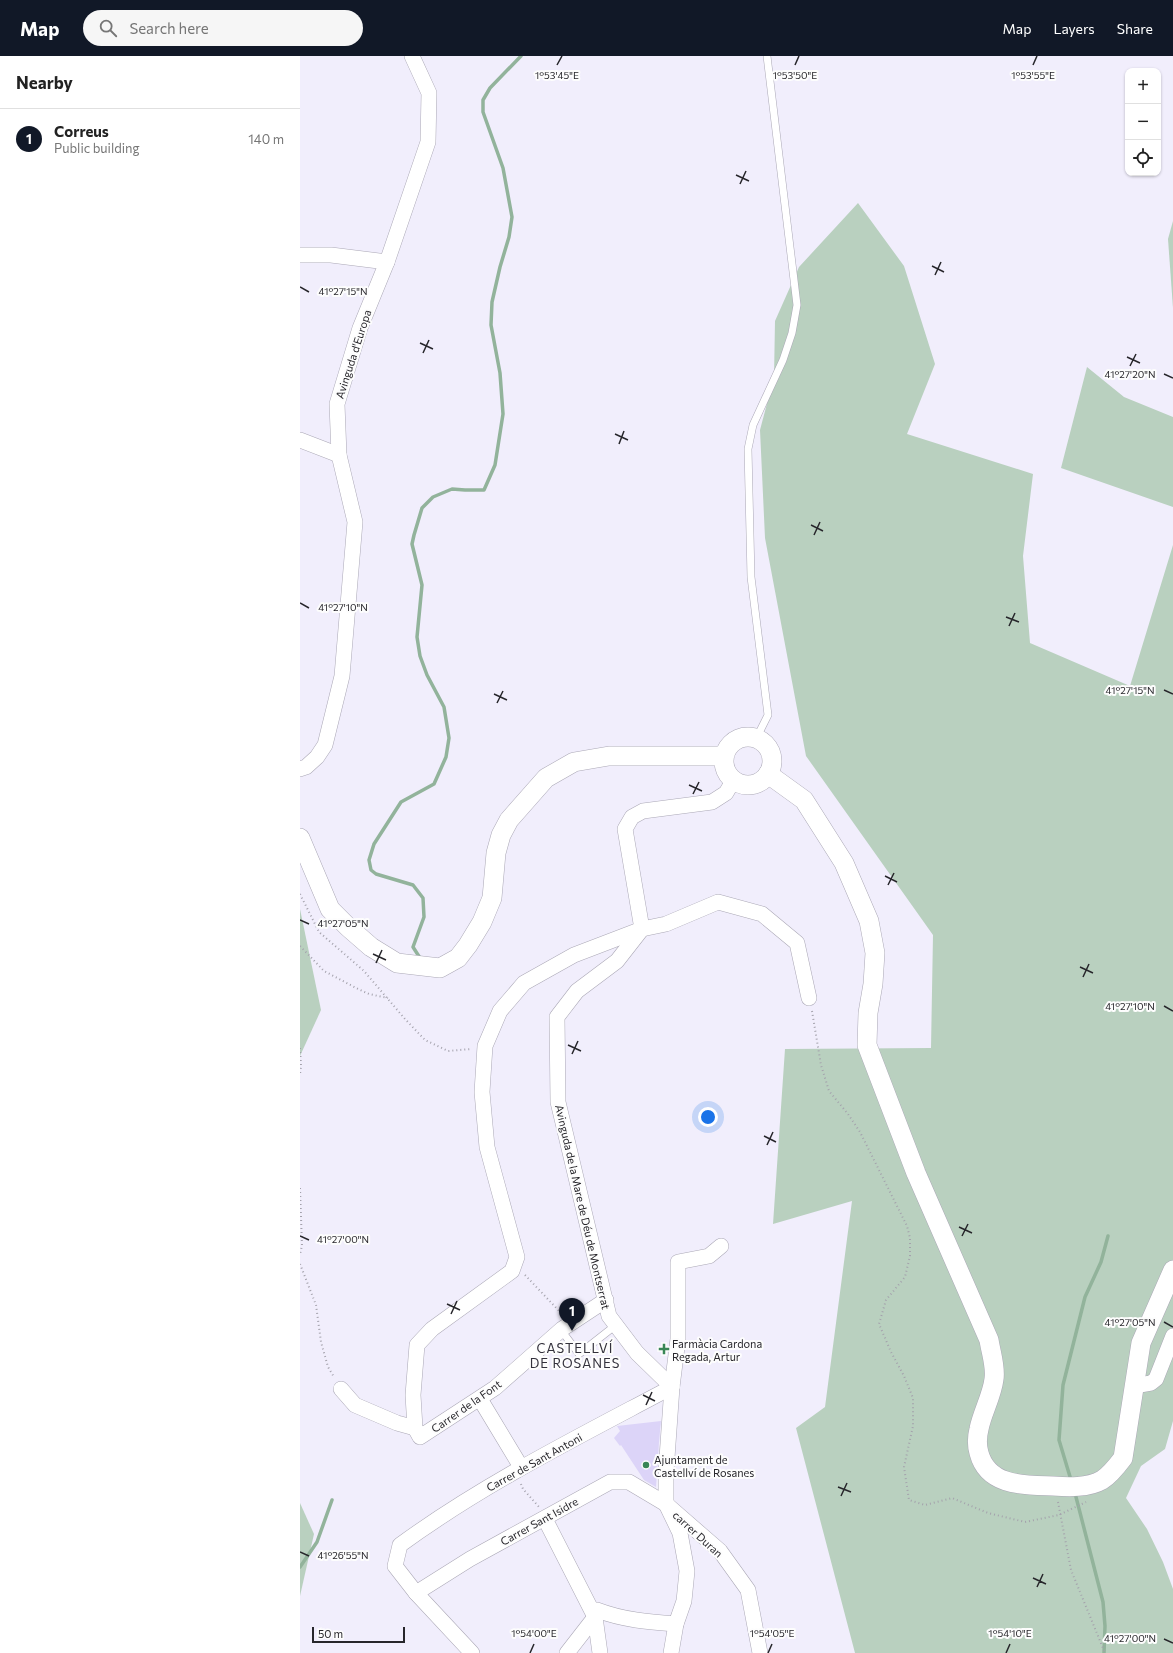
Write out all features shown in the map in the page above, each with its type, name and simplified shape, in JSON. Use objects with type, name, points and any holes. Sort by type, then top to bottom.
[{"type":"street","name":"Avinguda d'Europa","points":[[300,769],[306,767],[325,745],[342,676],[355,522],[339,455],[337,404],[360,328],[387,262],[428,142],[429,93],[412,56]]},
{"type":"street","points":[[300,255],[331,254],[387,262]]},
{"type":"street","points":[[300,440],[339,455]]},
{"type":"street","points":[[746,736],[757,738],[766,744],[771,753],[772,764],[768,774],[761,781],[752,785],[742,785],[733,781],[725,770],[723,756],[728,746],[736,739],[746,736]]},
{"type":"street","points":[[300,838],[330,909],[348,927],[371,946],[397,963],[440,968],[458,958],[482,922],[492,898],[496,853],[501,835],[509,820],[546,778],[574,762],[609,756],[723,756]]},
{"type":"street","points":[[768,774],[804,800],[844,863],[868,921],[875,953],[874,984],[868,1013],[867,1046],[916,1173],[989,1340],[994,1362],[994,1380],[978,1430],[978,1446],[982,1463],[991,1474],[1002,1481],[1030,1485],[1056,1486],[1084,1485],[1101,1481],[1113,1471],[1123,1458],[1141,1343],[1173,1270]]},
{"type":"street","points":[[642,928],[625,829],[632,817],[643,811],[712,802],[726,793],[733,781]]},
{"type":"street","points":[[417,1433],[413,1395],[417,1345],[432,1329],[512,1272],[517,1257],[487,1147],[482,1092],[485,1046],[500,1011],[524,983],[574,955],[642,928],[666,924],[718,902],[762,914],[797,943],[809,998]]},
{"type":"street","name":"Avinguda de la Mare de Déu de Montserrat","points":[[642,928],[616,961],[577,991],[557,1017],[558,1102],[609,1316],[637,1353],[672,1388]]},
{"type":"street","points":[[671,1653],[676,1624],[684,1601],[687,1572],[680,1533],[666,1504],[666,1472],[672,1388],[678,1338],[678,1262],[709,1256],[721,1246]]},
{"type":"street","name":"Carrer de la Font","points":[[417,1433],[480,1399],[566,1327],[606,1300]]},
{"type":"street","points":[[1134,1386],[1151,1383],[1156,1379],[1173,1336]]},
{"type":"street","name":"Carrer de Sant Antoni","points":[[416,1593],[395,1566],[400,1545],[422,1529],[521,1467],[672,1388]]},
{"type":"street","points":[[340,1389],[355,1405],[417,1433]]},
{"type":"street","points":[[480,1399],[521,1467]]},
{"type":"street","name":"Carrer Sant Isidre","points":[[416,1593],[470,1559],[610,1482],[629,1482],[666,1504]]},
{"type":"street","name":"carrer Duran","points":[[666,1504],[720,1551],[748,1590],[760,1653]]},
{"type":"street","points":[[545,1519],[594,1616],[600,1653]]},
{"type":"street","points":[[416,1593],[472,1653]]},
{"type":"street","points":[[567,1653],[597,1610],[616,1617],[646,1622],[676,1624]]},
{"type":"lane","points":[[757,738],[768,715],[751,577],[748,449],[753,425],[784,360],[792,333],[797,305],[767,56]]},
{"type":"lane","points":[[566,1327],[579,1354],[616,1325]]},
{"type":"path","points":[[300,894],[319,932],[364,971],[425,1040],[448,1051],[485,1046]]},
{"type":"path","points":[[300,946],[324,972],[358,990],[388,998]]},
{"type":"path","points":[[809,998],[821,1065],[829,1091],[848,1114],[860,1132],[907,1226],[910,1238],[910,1256],[904,1277],[886,1300],[879,1324],[890,1352],[904,1376],[913,1398],[913,1426],[904,1467],[909,1500],[925,1505],[952,1498],[988,1513],[1025,1522],[1059,1515],[1091,1499]]},
{"type":"path","points":[[300,1048],[302,1066],[300,1074]]},
{"type":"path","points":[[300,1188],[302,1203],[302,1246],[300,1254]]},
{"type":"path","points":[[300,1264],[316,1305],[321,1342],[328,1367],[340,1389]]},
{"type":"path","points":[[515,1264],[566,1327]]},
{"type":"path","points":[[521,1467],[518,1475],[522,1488],[542,1510],[545,1519]]},
{"type":"path","points":[[1059,1515],[1071,1570],[1105,1653]]},
{"type":"green space","points":[[858,203],[904,266],[935,364],[907,434],[1033,474],[1023,556],[1030,643],[1130,686],[1173,545],[1173,1421],[1165,1449],[1141,1466],[1126,1498],[1147,1529],[1163,1562],[1173,1589],[1173,1653],[855,1653],[796,1428],[825,1407],[852,1201],[773,1224],[785,1049],[931,1048],[933,935],[806,756],[765,538],[760,430],[774,377],[775,321],[799,267]]},
{"type":"green space","points":[[1173,221],[1173,308],[1168,239]]},
{"type":"green space","points":[[1087,367],[1124,397],[1173,417],[1173,507],[1061,468]]},
{"type":"green space","points":[[300,909],[321,1010],[300,1056]]},
{"type":"green space","points":[[300,1503],[314,1534],[300,1596]]},
{"type":"building","name":"Ajuntament de Castellví de Rosanes","points":[[661,1421],[656,1487],[644,1480],[621,1445],[620,1446],[614,1438],[620,1431],[617,1426]]},
{"type":"waterway","points":[[420,958],[413,947],[424,917],[423,898],[413,885],[376,874],[371,870],[369,860],[374,844],[401,802],[434,784],[446,757],[449,738],[444,707],[427,675],[420,656],[417,637],[422,585],[412,544],[422,508],[433,497],[452,489],[484,490],[495,465],[503,414],[500,373],[491,325],[492,302],[509,237],[512,217],[503,168],[483,112],[483,100],[490,88],[521,56]]},
{"type":"waterway","points":[[1071,1480],[1059,1440],[1063,1385],[1085,1297],[1101,1262],[1108,1236]]},
{"type":"waterway","points":[[1076,1497],[1103,1602],[1105,1626],[1104,1653]]},
{"type":"waterway","points":[[300,1567],[317,1542],[332,1500]]},
{"type":"place","name":"Correus","points":[[572,1331]]},
{"type":"place","name":"Farmàcia Cardona Regada, Artur","points":[[664,1349]]},
{"type":"place","name":"Ajuntament de Castellví de Rosanes","points":[[646,1465]]},
{"type":"district","name":"CASTELLVÍ DE ROSANES","points":[[575,1356]]}]
